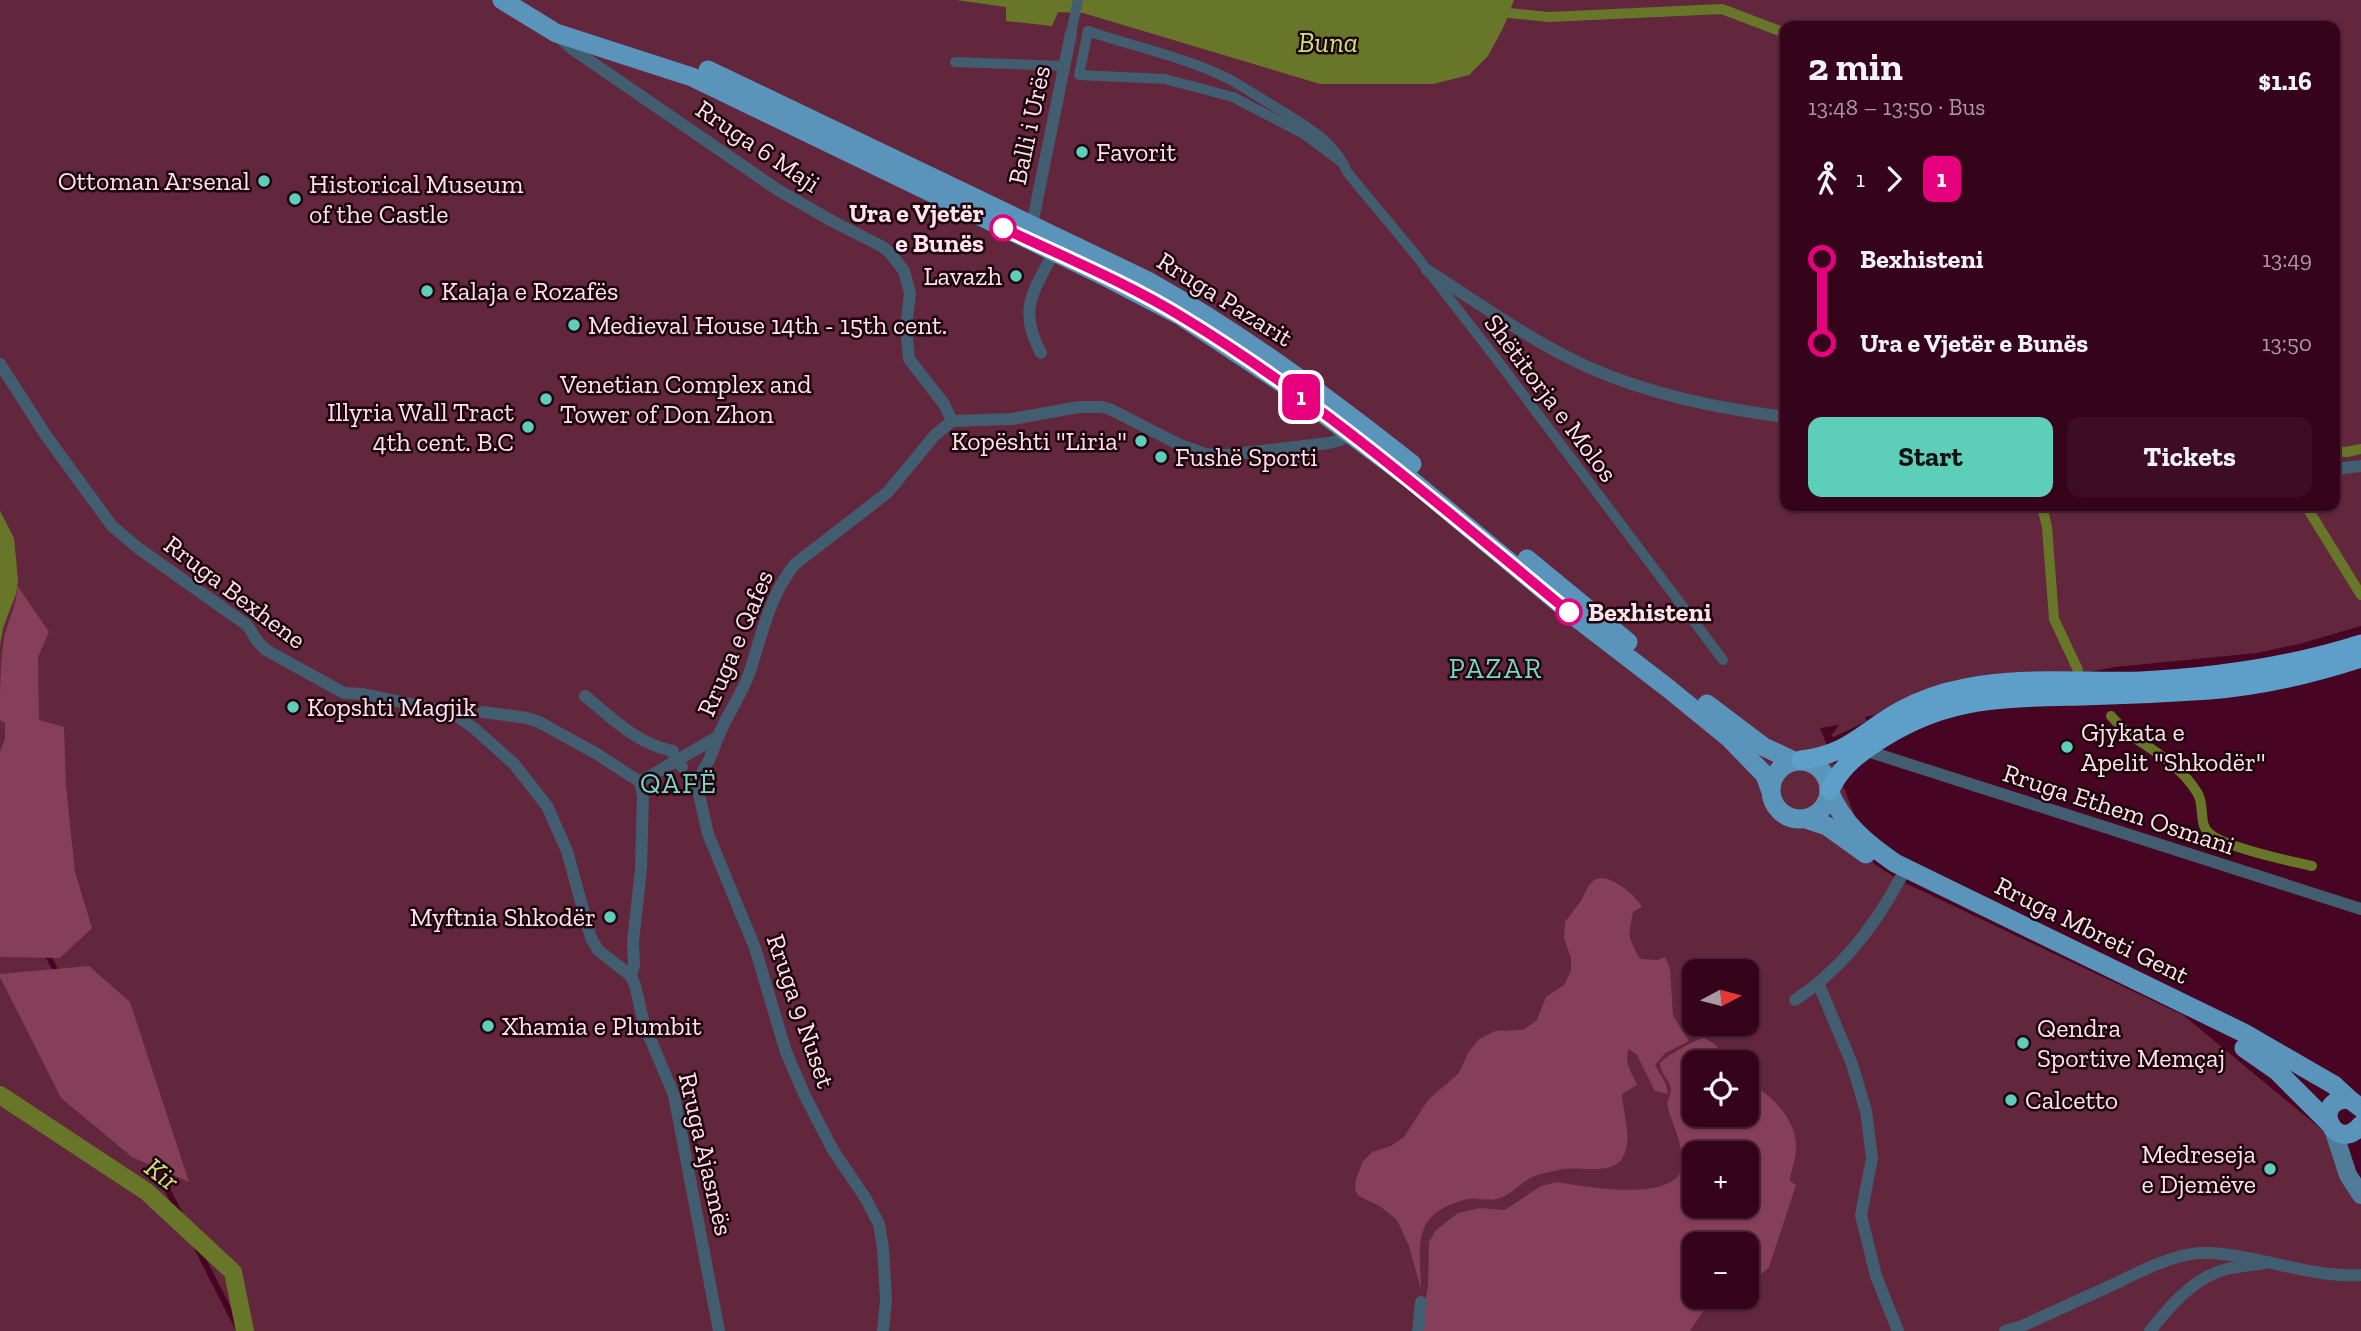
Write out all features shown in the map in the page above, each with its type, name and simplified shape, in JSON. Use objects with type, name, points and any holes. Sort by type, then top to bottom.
[{"type":"highway","points":[[1830,791],[1860,746],[1899,712],[1918,702],[1965,687],[2025,682],[2140,681],[2253,671],[2361,644]]},
{"type":"highway","points":[[1798,760],[1828,756],[1860,746],[1919,717],[1963,703],[2001,698],[2141,695],[2254,685],[2361,658]]},
{"type":"main road","name":"Rruga Pazarit","points":[[502,0],[556,33],[680,72],[1142,294],[1181,316],[1264,369],[1419,486],[1578,619],[1670,689],[1728,738],[1765,775],[1770,789]]},
{"type":"main road","name":"Rruga Pazarit","points":[[525,0],[571,26],[669,55],[731,81],[1148,281],[1203,312],[1289,370],[1462,505],[1658,666],[1764,747],[1798,760]]},
{"type":"main road","points":[[1770,789],[1773,776],[1782,766],[1798,760]]},
{"type":"main road","name":"Rruga Mbreti Gent","points":[[1798,760],[1812,762],[1822,770],[1838,812],[1860,836],[1895,863],[2244,1033],[2334,1084],[2357,1105]]},
{"type":"main road","name":"Rruga Mbreti Gent","points":[[1770,789],[1772,800],[1785,816],[1827,826],[1900,877],[2214,1031],[2263,1059],[2331,1126]]},
{"type":"main road","points":[[1806,819],[1818,814],[1830,791]]},
{"type":"main road","points":[[2357,1105],[2334,1103],[2328,1113],[2348,1175],[2361,1195]]},
{"type":"main road","points":[[2331,1126],[2343,1135],[2361,1125]]},
{"type":"street","points":[[1071,33],[1078,0]]},
{"type":"street","name":"Shëtitorja e Molos","points":[[1344,164],[1304,134],[1233,97],[1165,79],[1079,75],[1088,31],[1230,80],[1329,142],[1344,164],[1348,172],[1427,270],[1723,660]]},
{"type":"street","name":"Rruga 6 Maji","points":[[556,33],[571,48],[778,190],[883,247],[891,254],[904,271],[910,293],[906,335],[909,359],[944,404],[952,421]]},
{"type":"street","name":"Balli i Urës","points":[[1032,225],[1071,33]]},
{"type":"street","points":[[955,62],[1065,66]]},
{"type":"street","points":[[1041,353],[1032,329],[1028,301],[1054,252]]},
{"type":"street","points":[[1427,270],[1535,340],[1588,367],[1680,399],[1780,416]]},
{"type":"street","name":"Rruga Bexhene","points":[[0,363],[47,437],[112,526],[138,548],[247,625],[266,650],[344,693],[411,703],[457,716],[514,764],[540,796],[558,828],[571,862],[594,945],[631,976]]},
{"type":"street","points":[[952,421],[1012,419],[1079,407],[1102,407],[1188,449],[1216,454],[1329,443],[1340,440],[1349,433]]},
{"type":"street","name":"Rruga e Qafes","points":[[696,781],[712,755],[748,675],[771,603],[788,573],[795,564],[887,493],[935,435],[952,421]]},
{"type":"street","points":[[2340,468],[2361,466]]},
{"type":"street","points":[[585,696],[640,740],[676,758],[696,781]]},
{"type":"street","points":[[483,712],[539,722],[597,754],[640,782]]},
{"type":"street","name":"Rruga e Qafes","points":[[640,782],[719,736]]},
{"type":"street","name":"Rruga Ethem Osmani","points":[[1860,746],[2361,909]]},
{"type":"street","name":"Rruga 9 Nuset","points":[[696,781],[708,834],[755,948],[786,1052],[833,1150],[866,1199],[879,1224],[886,1300],[883,1331]]},
{"type":"street","name":"Rruga Ajasmës","points":[[640,782],[643,796],[641,869],[631,976],[644,1024],[674,1095],[719,1331]]},
{"type":"street","points":[[1795,1000],[1819,985],[1847,958],[1900,877]]},
{"type":"street","points":[[1819,985],[1852,1064],[1866,1111],[1871,1158],[1861,1215],[1876,1276],[1898,1331]]},
{"type":"street","points":[[2005,1331],[2022,1326],[2170,1259],[2208,1253],[2253,1257],[2336,1277],[2361,1275]]},
{"type":"street","points":[[2150,1331],[2176,1301],[2204,1279],[2224,1269],[2269,1263]]},
{"type":"street","points":[[1418,1331],[1421,1302]]},
{"type":"shaded area","points":[[0,0],[2361,0],[2361,626],[2257,653],[2115,667],[1865,717],[1867,721],[1834,737],[1831,736],[1839,725],[1820,728],[1874,864],[1901,881],[2183,1015],[2338,1143],[2361,1188],[2361,1331],[243,1331],[42,938],[0,799]]},
{"type":"shaded area","points":[[17,585],[49,632],[38,657],[39,720],[64,727],[66,786],[75,872],[92,928],[60,958],[0,957],[0,752],[5,739],[5,723],[0,720],[0,679],[4,638]]},
{"type":"shaded area","points":[[0,815],[37,940],[236,1331],[0,1331]]},
{"type":"shaded area","points":[[1601,878],[1613,881],[1635,898],[1642,907],[1633,912],[1630,932],[1640,959],[1658,960],[1665,957],[1670,968],[1673,1016],[1682,1030],[1682,1036],[1686,1036],[1689,1041],[1665,1053],[1655,1065],[1666,1084],[1668,1094],[1655,1091],[1637,1055],[1629,1049],[1628,1063],[1637,1085],[1622,1094],[1627,1142],[1623,1157],[1618,1163],[1604,1168],[1563,1169],[1540,1174],[1501,1198],[1464,1200],[1447,1206],[1435,1214],[1422,1233],[1421,1289],[1409,1246],[1397,1220],[1381,1207],[1359,1196],[1355,1190],[1363,1161],[1372,1152],[1391,1146],[1404,1137],[1428,1100],[1459,1073],[1468,1053],[1479,1039],[1495,1031],[1523,1030],[1537,1020],[1546,997],[1564,985],[1571,971],[1571,958],[1564,938],[1565,922],[1594,880]]},
{"type":"shaded area","points":[[89,966],[130,1002],[189,1182],[132,1157],[61,1098],[0,977],[0,974]]},
{"type":"shaded area","points":[[1704,1038],[1720,1050],[1682,1050],[1682,1127],[1759,1127],[1759,1090],[1786,1115],[1796,1139],[1790,1181],[1796,1185],[1769,1267],[1759,1276],[1759,1232],[1682,1232],[1682,1309],[1706,1309],[1690,1331],[1420,1331],[1428,1286],[1429,1242],[1436,1230],[1458,1213],[1480,1208],[1505,1210],[1541,1186],[1557,1182],[1606,1189],[1647,1189],[1664,1185],[1676,1178],[1682,1166],[1682,1218],[1759,1218],[1759,1141],[1682,1141],[1682,1158],[1667,1103],[1670,1085],[1660,1063],[1688,1045]]},
{"type":"water","name":"Buna","points":[[956,0],[1514,0],[1488,56],[1469,75],[1433,84],[1320,84],[1083,13],[1058,12],[1052,26],[1006,21],[1006,7]]},
{"type":"water","points":[[0,511],[14,538],[18,580],[0,645]]},
{"type":"waterway","points":[[1509,13],[1549,17],[1722,9],[1780,31]]},
{"type":"waterway","points":[[2340,451],[2361,449]]},
{"type":"waterway","points":[[2043,511],[2047,527],[2054,619],[2078,670]]},
{"type":"waterway","points":[[2309,511],[2361,595]]},
{"type":"waterway","points":[[2111,716],[2127,733],[2185,776],[2198,794],[2204,826],[2210,834],[2244,849],[2312,866]]},
{"type":"waterway","name":"Kir","points":[[0,1095],[147,1192],[233,1272],[245,1331]]},
{"type":"bus line","name":"1","points":[[1003,228],[1142,294],[1239,353],[1286,385],[1410,479],[1569,612]]},
{"type":"place","name":"Favorit","points":[[1082,152]]},
{"type":"place","name":"Ottoman Arsenal","points":[[264,181]]},
{"type":"place","name":"Historical Museum of the Castle","points":[[295,199]]},
{"type":"place","name":"Ura e Vjetër e Bunës","points":[[1003,228]]},
{"type":"place","name":"Lavazh","points":[[1016,276]]},
{"type":"place","name":"Kalaja e Rozafës","points":[[427,291]]},
{"type":"place","name":"Medieval House 14th - 15th cent.","points":[[574,325]]},
{"type":"place","name":"Venetian Complex and Tower of Don Zhon","points":[[546,399]]},
{"type":"place","name":"Illyria Wall Tract 4th cent. B.C","points":[[528,427]]},
{"type":"place","name":"Kopështi \"Liria\"","points":[[1141,441]]},
{"type":"place","name":"Fushë Sporti","points":[[1161,457]]},
{"type":"place","name":"Bexhisteni","points":[[1569,612]]},
{"type":"place","name":"Kopshti Magjik","points":[[293,707]]},
{"type":"place","name":"Gjykata e Apelit \"Shkodër\"","points":[[2067,747]]},
{"type":"place","name":"Myftnia Shkodër","points":[[610,917]]},
{"type":"place","name":"Xhamia e Plumbit","points":[[488,1026]]},
{"type":"place","name":"Qendra Sportive Memçaj","points":[[2023,1043]]},
{"type":"place","name":"Calcetto","points":[[2011,1100]]},
{"type":"place","name":"Medreseja e Djemëve","points":[[2270,1169]]},
{"type":"district","name":"PAZAR","points":[[1496,668]]},
{"type":"district","name":"QAFË","points":[[679,783]]}]
